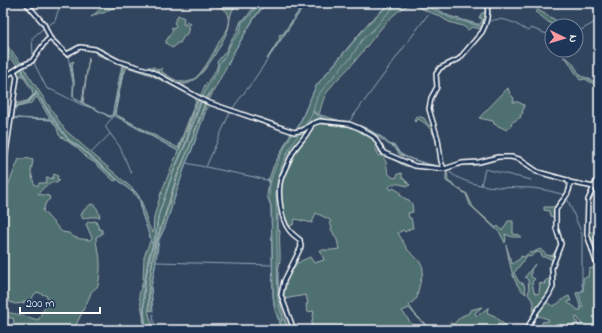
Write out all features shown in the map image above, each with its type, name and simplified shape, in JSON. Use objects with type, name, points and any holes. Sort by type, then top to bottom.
[{"type":"street","points":[[26,3],[44,24],[50,38],[67,54],[80,47],[95,49],[118,61],[150,70],[203,99],[294,132],[303,130],[312,124],[324,121],[354,126],[374,137],[382,150],[388,155],[415,166],[444,169],[462,163],[479,162],[498,157],[511,157],[519,159],[538,172],[564,179],[569,182],[599,188]]},
{"type":"street","points":[[444,169],[430,109],[431,98],[437,88],[436,74],[440,68],[459,59],[482,32],[487,10],[486,3]]},
{"type":"street","points":[[3,78],[34,60],[50,38]]},
{"type":"street","points":[[3,173],[17,77],[14,71]]},
{"type":"street","points":[[294,330],[281,295],[284,281],[301,247],[300,240],[287,227],[281,207],[280,184],[281,178],[294,150],[310,130],[312,124]]},
{"type":"street","points":[[596,262],[587,234],[588,200],[599,176]]},
{"type":"street","points":[[526,330],[537,311],[549,296],[553,287],[552,268],[561,244],[556,228],[556,210],[567,196],[571,186],[569,182]]},
{"type":"green space","points":[[104,3],[116,3],[116,7],[91,17],[103,8]]},
{"type":"green space","points":[[204,3],[236,3],[231,14],[229,28],[220,46],[203,71],[190,83],[179,84],[170,81],[148,69],[148,67],[153,67],[159,70],[162,68],[162,72],[173,79],[183,82],[192,80],[202,71],[227,30],[229,21],[225,10],[220,7]]},
{"type":"green space","points":[[256,3],[265,3],[254,18],[235,50],[209,100],[211,102],[207,100],[212,89],[206,99],[197,95],[201,95],[205,85],[216,70],[218,64],[217,62],[226,51],[236,34],[241,21],[247,17]]},
{"type":"green space","points":[[304,3],[306,3],[267,59],[280,38],[279,35],[283,34]]},
{"type":"green space","points":[[390,3],[421,3],[431,8],[434,7],[449,16],[477,24],[480,24],[482,21],[482,18],[479,18],[481,14],[487,10],[487,12],[484,26],[481,28],[483,30],[480,33],[481,29],[472,27],[468,30],[463,26],[449,22],[411,4],[403,8],[380,29],[355,61],[331,87],[323,100],[319,115],[313,111],[323,120],[315,121],[301,131],[311,125],[310,130],[312,124],[318,122],[335,122],[352,126],[361,129],[373,137],[383,152],[391,158],[413,166],[444,170],[442,171],[405,166],[383,156],[379,152],[377,146],[375,147],[379,156],[380,155],[383,157],[386,161],[388,173],[392,177],[396,178],[398,174],[402,173],[402,177],[410,185],[393,184],[389,187],[391,190],[393,188],[400,192],[400,195],[409,200],[412,204],[413,212],[408,213],[409,218],[411,218],[413,228],[405,232],[403,230],[398,233],[408,250],[423,267],[417,298],[409,305],[415,314],[431,330],[428,329],[409,308],[402,311],[416,330],[311,330],[314,311],[307,312],[306,304],[308,304],[306,295],[284,299],[284,303],[283,290],[285,281],[290,269],[293,270],[297,262],[299,263],[310,257],[314,263],[324,260],[320,250],[339,249],[337,240],[331,229],[332,227],[329,223],[331,221],[330,220],[316,213],[312,223],[295,219],[293,225],[289,228],[282,208],[281,180],[295,151],[309,130],[294,149],[281,178],[280,200],[282,213],[278,214],[280,256],[278,283],[280,303],[289,330],[283,330],[279,321],[282,321],[281,318],[279,320],[275,310],[273,295],[271,206],[267,196],[269,181],[271,181],[267,179],[269,179],[273,167],[292,131],[296,133],[299,131],[294,131],[298,127],[316,86],[370,21]]},
{"type":"green space","points":[[538,10],[552,18],[544,18],[535,12]]},
{"type":"green space","points":[[178,15],[184,18],[183,24],[185,25],[187,21],[190,24],[187,26],[189,28],[186,36],[184,36],[180,43],[177,43],[172,48],[166,43],[166,41],[173,30],[171,28],[174,28],[176,25],[174,23]]},
{"type":"green space","points":[[3,41],[23,65],[19,63],[21,66],[18,67],[3,53]]},
{"type":"green space","points":[[96,51],[124,63],[116,103],[125,64],[151,71],[198,99],[179,150],[199,99],[201,100],[190,127],[186,142],[173,172],[158,217],[156,233],[148,259],[143,292],[144,319],[147,330],[144,330],[139,295],[143,281],[144,257],[151,239],[142,214],[139,199],[132,191],[135,191],[139,196],[153,233],[154,217],[161,193],[178,151],[114,114],[112,116],[122,65],[96,54]],"holes":[[[127,67],[151,75],[196,98],[178,148],[115,114],[122,79]]]},
{"type":"green space","points":[[89,57],[83,103],[79,101],[82,102]]},
{"type":"green space","points":[[565,58],[567,58],[572,62],[582,77],[599,84],[599,87],[585,79],[580,80]]},
{"type":"green space","points":[[74,61],[72,65],[74,83],[70,63]]},
{"type":"green space","points":[[24,66],[27,73],[65,130],[134,190],[131,191],[81,148],[68,139],[40,98],[53,120],[13,118],[50,119],[37,97],[30,104],[14,108],[26,103],[36,95],[39,95],[35,90],[36,93],[29,100],[24,103],[14,106],[14,104],[27,101],[33,95],[32,90],[22,75],[17,78],[16,71],[21,67],[23,74],[27,79],[22,67]]},
{"type":"green space","points":[[180,86],[185,86],[185,88],[194,94]]},
{"type":"green space","points":[[508,88],[510,94],[514,98],[513,102],[518,102],[524,105],[524,109],[522,111],[523,113],[520,115],[521,117],[511,123],[512,125],[507,130],[494,124],[493,121],[479,118]]},
{"type":"green space","points":[[202,100],[205,102],[189,148],[177,175],[155,243],[148,291],[149,314],[154,330],[147,330],[144,294],[157,231],[159,213],[171,178]]},
{"type":"green space","points":[[206,103],[230,111],[210,105],[207,109],[205,109],[206,110],[186,163],[165,227],[158,240],[151,287],[152,311],[149,310],[149,283],[156,243],[178,175]]},
{"type":"green space","points":[[320,115],[366,128],[383,138],[389,144],[395,146],[400,153],[406,157],[400,155],[394,147],[388,144],[376,135],[374,137],[359,128],[324,120]]},
{"type":"green space","points":[[416,116],[424,118],[429,126],[432,125],[437,140],[443,168],[419,166],[422,163],[421,162],[440,167],[441,163],[435,137],[424,122],[418,119],[415,122],[414,121]]},
{"type":"green space","points":[[52,121],[54,121],[68,140],[81,149],[117,180],[114,181],[95,163],[59,135],[57,128]]},
{"type":"green space","points":[[499,157],[518,159],[540,174],[564,180],[570,184],[568,192],[555,210],[555,222],[554,217],[550,216],[549,211],[544,210],[544,207],[554,207],[565,195],[569,186],[563,182],[547,176],[534,174],[526,165],[519,161],[507,158],[476,165],[461,165],[447,170],[448,181],[467,194],[473,207],[496,228],[498,226],[502,231],[508,221],[513,221],[513,234],[520,235],[521,237],[512,237],[505,234],[505,243],[500,233],[470,205],[466,194],[446,181],[446,169],[463,163],[483,162]]},
{"type":"green space","points":[[26,158],[33,160],[31,172],[34,184],[38,186],[39,183],[46,183],[47,177],[52,179],[54,174],[58,176],[57,179],[60,180],[57,183],[51,183],[46,186],[38,194],[49,196],[50,199],[46,202],[43,211],[62,232],[69,233],[76,238],[90,240],[92,238],[86,224],[88,222],[96,221],[99,229],[102,230],[102,234],[96,237],[100,261],[98,286],[91,292],[75,327],[77,330],[5,330],[14,322],[13,318],[9,318],[7,313],[18,314],[38,320],[49,300],[47,296],[37,292],[33,296],[32,302],[28,302],[28,300],[24,301],[24,303],[15,304],[3,299],[3,191],[9,183],[19,159]]},
{"type":"green space","points":[[91,204],[96,207],[100,217],[89,217],[83,219],[81,215]]},
{"type":"green space","points":[[595,220],[596,225],[599,225],[599,252],[588,232],[594,232]]},
{"type":"green space","points":[[556,228],[560,244],[552,267],[553,286],[547,298],[532,319],[534,303],[528,294],[528,280],[525,277],[535,264],[531,270],[531,277],[535,279],[532,282],[534,292],[536,294],[539,293],[540,285],[538,283],[545,284],[544,282],[548,279],[551,280],[549,266],[552,261],[546,257],[542,257],[541,253],[537,252],[530,257],[527,256],[514,273],[519,282],[524,284],[526,294],[521,290],[514,278],[506,245],[512,264],[521,258],[521,256],[524,257],[530,252],[532,253],[540,249],[547,255],[552,256],[559,245]]},
{"type":"green space","points":[[596,267],[599,268],[599,330],[586,330],[584,327],[584,330],[582,330],[581,323],[577,317],[575,318],[581,330],[577,323],[573,326],[571,324],[566,327],[562,325],[560,329],[549,327],[548,329],[542,327],[542,322],[549,321],[548,319],[538,316],[534,319],[546,300],[546,302],[553,306],[569,296],[571,301],[568,301],[568,303],[578,310],[581,310],[576,293],[583,291],[583,278],[588,277],[589,269]]},
{"type":"green space","points":[[482,307],[475,313],[477,316],[489,307],[487,311],[488,313],[495,316],[510,330],[447,330],[450,323],[454,324],[460,317],[469,313],[470,310]]},
{"type":"waterway","points":[[47,26],[55,21],[62,3]]},
{"type":"waterway","points":[[147,330],[143,292],[158,217],[173,173],[187,142],[191,127],[208,85],[217,72],[219,64],[225,56],[231,43],[240,33],[242,22],[250,16],[258,3]]},
{"type":"waterway","points":[[228,65],[235,50],[254,19],[266,3]]},
{"type":"waterway","points":[[232,109],[306,3]]},
{"type":"waterway","points":[[294,130],[298,127],[316,86],[372,20],[391,3]]},
{"type":"waterway","points":[[303,128],[312,115],[317,97],[322,90],[350,59],[362,40],[398,3]]},
{"type":"waterway","points":[[418,3],[450,18],[483,27]]},
{"type":"waterway","points":[[480,18],[481,14],[486,11]]},
{"type":"waterway","points":[[349,122],[429,13]]},
{"type":"waterway","points":[[487,22],[499,19],[509,21],[528,31],[531,28],[544,33]]},
{"type":"waterway","points":[[584,28],[599,20]]},
{"type":"waterway","points":[[33,57],[32,38],[44,28]]},
{"type":"waterway","points":[[3,46],[20,65]]},
{"type":"waterway","points":[[68,56],[73,83],[73,97],[82,103]]},
{"type":"waterway","points":[[34,60],[47,89],[80,104],[98,110],[109,117],[115,116],[178,151]]},
{"type":"waterway","points":[[114,114],[124,65]]},
{"type":"waterway","points":[[22,67],[23,74],[68,139],[81,148],[138,197],[152,244]]},
{"type":"waterway","points":[[15,106],[27,103],[37,93]]},
{"type":"waterway","points":[[3,108],[11,106]]},
{"type":"waterway","points":[[205,109],[206,110],[186,163],[205,167]]},
{"type":"waterway","points":[[230,112],[206,167],[270,181]]},
{"type":"waterway","points":[[3,118],[10,118]]},
{"type":"waterway","points":[[13,118],[54,120]]},
{"type":"waterway","points":[[112,118],[106,125],[106,128],[120,147],[131,173]]},
{"type":"waterway","points":[[309,121],[318,118],[340,122]]},
{"type":"waterway","points":[[351,123],[366,128],[383,138],[389,144],[395,146],[404,156],[437,166]]},
{"type":"waterway","points":[[288,330],[278,302],[276,194],[281,169],[291,146],[300,132]]},
{"type":"waterway","points":[[92,152],[110,134]]},
{"type":"waterway","points":[[270,197],[270,183],[273,174],[292,134]]},
{"type":"waterway","points":[[153,311],[151,287],[159,240],[165,227],[186,163]]},
{"type":"waterway","points":[[481,185],[485,169],[531,180]]},
{"type":"waterway","points":[[447,170],[466,181],[476,184],[499,187],[536,188],[565,195]]},
{"type":"waterway","points":[[567,198],[582,234],[583,289],[579,294],[583,308]]},
{"type":"waterway","points":[[269,199],[271,206],[273,295],[274,306],[278,319]]},
{"type":"waterway","points":[[156,262],[271,265]]},
{"type":"waterway","points":[[153,314],[154,323],[158,330]]},
{"type":"waterway","points":[[280,322],[282,330]]}]
